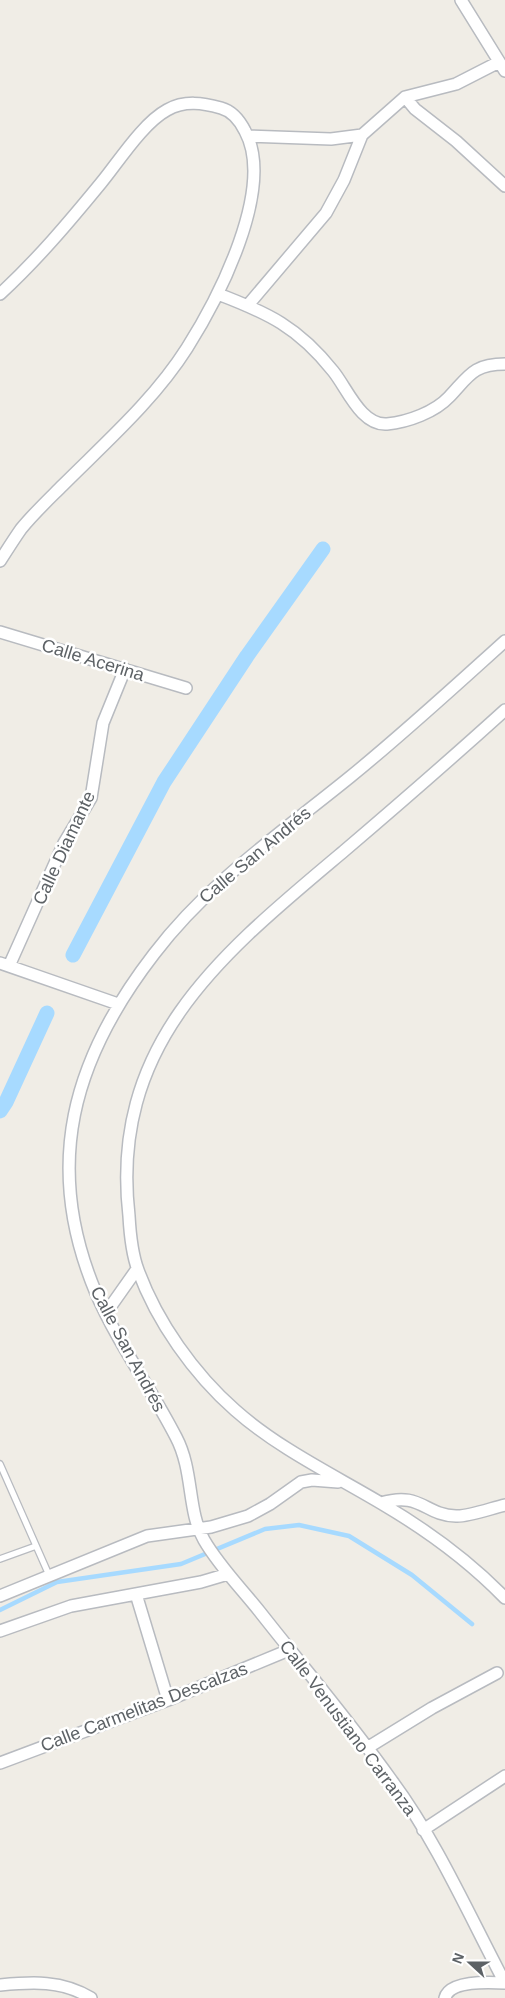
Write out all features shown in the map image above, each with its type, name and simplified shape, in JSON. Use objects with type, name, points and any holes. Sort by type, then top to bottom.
[{"type":"street","points":[[248,305],[326,213],[344,180],[362,134],[406,97],[456,84],[502,66],[461,0]]},
{"type":"street","points":[[406,97],[415,109],[456,140],[505,186]]},
{"type":"street","points":[[0,294],[56,239],[138,138],[166,110],[178,105],[194,102],[226,109],[240,121],[248,136],[252,154],[252,179],[248,219],[208,314],[170,372],[126,421],[36,512],[21,529],[0,561]]},
{"type":"street","points":[[248,136],[331,139],[362,134]]},
{"type":"street","points":[[218,294],[264,312],[293,330],[332,370],[364,415],[381,424],[403,420],[426,412],[449,397],[473,371],[483,366],[505,364]]},
{"type":"street","name":"Calle Acerina","points":[[0,632],[186,688]]},
{"type":"street","name":"Calle San Andrés","points":[[219,1562],[198,1529],[184,1455],[106,1314],[86,1264],[71,1200],[69,1166],[74,1111],[82,1081],[93,1050],[118,1004],[165,940],[189,912],[225,876],[354,774],[505,641]]},
{"type":"street","name":"Calle Diamante","points":[[5,965],[64,842],[91,798],[103,723],[125,669]]},
{"type":"street","points":[[505,710],[235,946],[192,995],[171,1025],[138,1094],[128,1135],[127,1202],[137,1269],[154,1305],[176,1341],[217,1394],[254,1426],[342,1482],[381,1503],[450,1548],[505,1598]]},
{"type":"street","points":[[5,965],[118,1004]]},
{"type":"street","points":[[106,1314],[137,1269]]},
{"type":"street","points":[[0,1596],[147,1536],[198,1529],[248,1516],[270,1504],[300,1482],[312,1480],[342,1482]]},
{"type":"street","points":[[381,1503],[406,1499],[454,1516],[464,1516],[505,1505]]},
{"type":"street","name":"Calle Venustiano Carranza","points":[[219,1562],[392,1781],[423,1830],[505,1983]]},
{"type":"street","points":[[0,1631],[71,1606],[200,1582],[228,1574]]},
{"type":"street","points":[[136,1594],[168,1700]]},
{"type":"street","name":"Calle Carmelitas Descalzas","points":[[0,1763],[168,1700],[289,1650]]},
{"type":"street","points":[[367,1748],[432,1708],[497,1673]]},
{"type":"street","points":[[423,1830],[505,1776]]},
{"type":"street","points":[[0,1985],[41,1982],[70,1988],[91,1998]]},
{"type":"street","points":[[445,1998],[448,1991],[455,1986],[505,1983]]},
{"type":"lane","points":[[0,1464],[49,1575]]},
{"type":"lane","points":[[0,1559],[36,1546]]},
{"type":"waterway","points":[[73,955],[164,782],[247,656],[323,549]]},
{"type":"waterway","points":[[0,1111],[6,1102],[47,1013]]},
{"type":"waterway","points":[[0,1610],[57,1582],[181,1564],[265,1529],[299,1525],[349,1536],[412,1575],[472,1624]]}]
